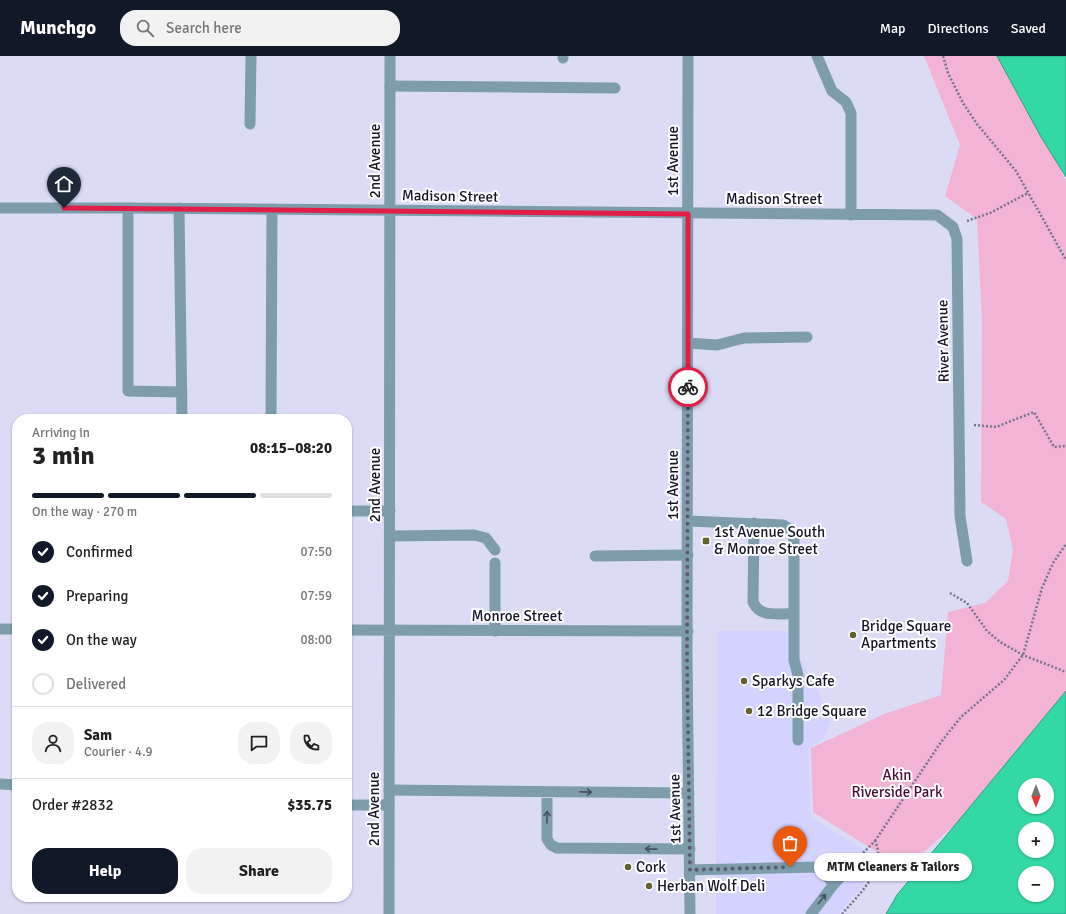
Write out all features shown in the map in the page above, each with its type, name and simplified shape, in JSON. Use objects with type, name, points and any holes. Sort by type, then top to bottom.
[{"type":"street","points":[[250,124],[251,56]]},
{"type":"street","name":"2nd Avenue","points":[[389,914],[388,631],[390,536],[390,56]]},
{"type":"street","name":"1st Avenue","points":[[688,56],[688,632],[690,914]]},
{"type":"street","points":[[817,56],[832,91],[846,102],[851,113],[851,215],[937,215],[954,227]]},
{"type":"street","points":[[390,86],[615,88]]},
{"type":"street","name":"Madison Street","points":[[0,208],[179,208],[851,215]]},
{"type":"street","points":[[128,208],[128,391],[182,392]]},
{"type":"street","points":[[179,208],[182,414]]},
{"type":"street","points":[[270,414],[272,209]]},
{"type":"street","name":"River Avenue","points":[[954,227],[957,239],[960,516],[967,561]]},
{"type":"street","points":[[688,343],[717,345],[744,338],[807,337]]},
{"type":"street","points":[[352,511],[390,511]]},
{"type":"street","points":[[688,521],[783,524],[791,530],[794,539],[793,614],[794,660],[798,675],[798,740]]},
{"type":"street","points":[[754,523],[753,602],[756,609],[763,613],[793,614]]},
{"type":"street","points":[[390,536],[474,535],[486,538],[494,550]]},
{"type":"street","points":[[596,556],[688,555]]},
{"type":"street","points":[[495,563],[495,631]]},
{"type":"street","points":[[0,628],[12,629]]},
{"type":"street","name":"Monroe Street","points":[[352,630],[688,632]]},
{"type":"street","points":[[0,784],[12,785]]},
{"type":"street","points":[[389,790],[689,793]]},
{"type":"street","points":[[547,792],[547,839],[551,845],[557,848],[690,849]]},
{"type":"street","points":[[352,805],[389,805]]},
{"type":"street","points":[[811,914],[834,884],[853,864]]},
{"type":"street","points":[[690,870],[820,867],[834,884]]},
{"type":"path","points":[[943,56],[948,73],[964,103],[977,124],[1016,171],[1066,260]]},
{"type":"path","points":[[954,227],[990,213],[1028,193]]},
{"type":"path","points":[[959,424],[996,427],[1034,412],[1054,447],[1066,446]]},
{"type":"path","points":[[875,841],[941,742],[961,717],[1004,680],[1023,655],[1042,588],[1053,563],[1066,544]]},
{"type":"path","points":[[950,593],[966,603],[987,632],[1000,642],[1023,655],[1066,672]]},
{"type":"shaded area","points":[[997,56],[1066,56],[1066,177],[1041,137]]},
{"type":"shaded area","points":[[717,631],[790,631],[790,657],[800,658],[832,718],[823,739],[808,748],[811,818],[874,855],[875,869],[839,914],[716,914]]},
{"type":"shaded area","points":[[1066,691],[1066,914],[886,914],[897,895]]},
{"type":"green space","name":"Akin Riverside Park","points":[[924,56],[1006,56],[1066,181],[1066,691],[956,824],[904,869],[813,812],[811,748],[884,714],[941,695],[948,612],[985,603],[1008,581],[1013,550],[1006,519],[981,502],[982,321],[977,219],[945,196],[960,145]]},
{"type":"way so far","points":[[688,387],[687,657],[690,870],[790,867]]},
{"type":"place","name":"1st Avenue South & Monroe Street","points":[[706,541]]},
{"type":"place","name":"Bridge Square Apartments","points":[[853,635]]},
{"type":"place","name":"Sparkys Cafe","points":[[744,681]]},
{"type":"place","name":"12 Bridge Square","points":[[749,711]]},
{"type":"place","name":"Cork","points":[[628,867]]},
{"type":"place","name":"MTM Cleaners & Tailors","points":[[790,867]]},
{"type":"place","name":"Herban Wolf Deli","points":[[649,886]]},
{"type":"route","points":[[64,208],[688,214],[688,387]]}]
